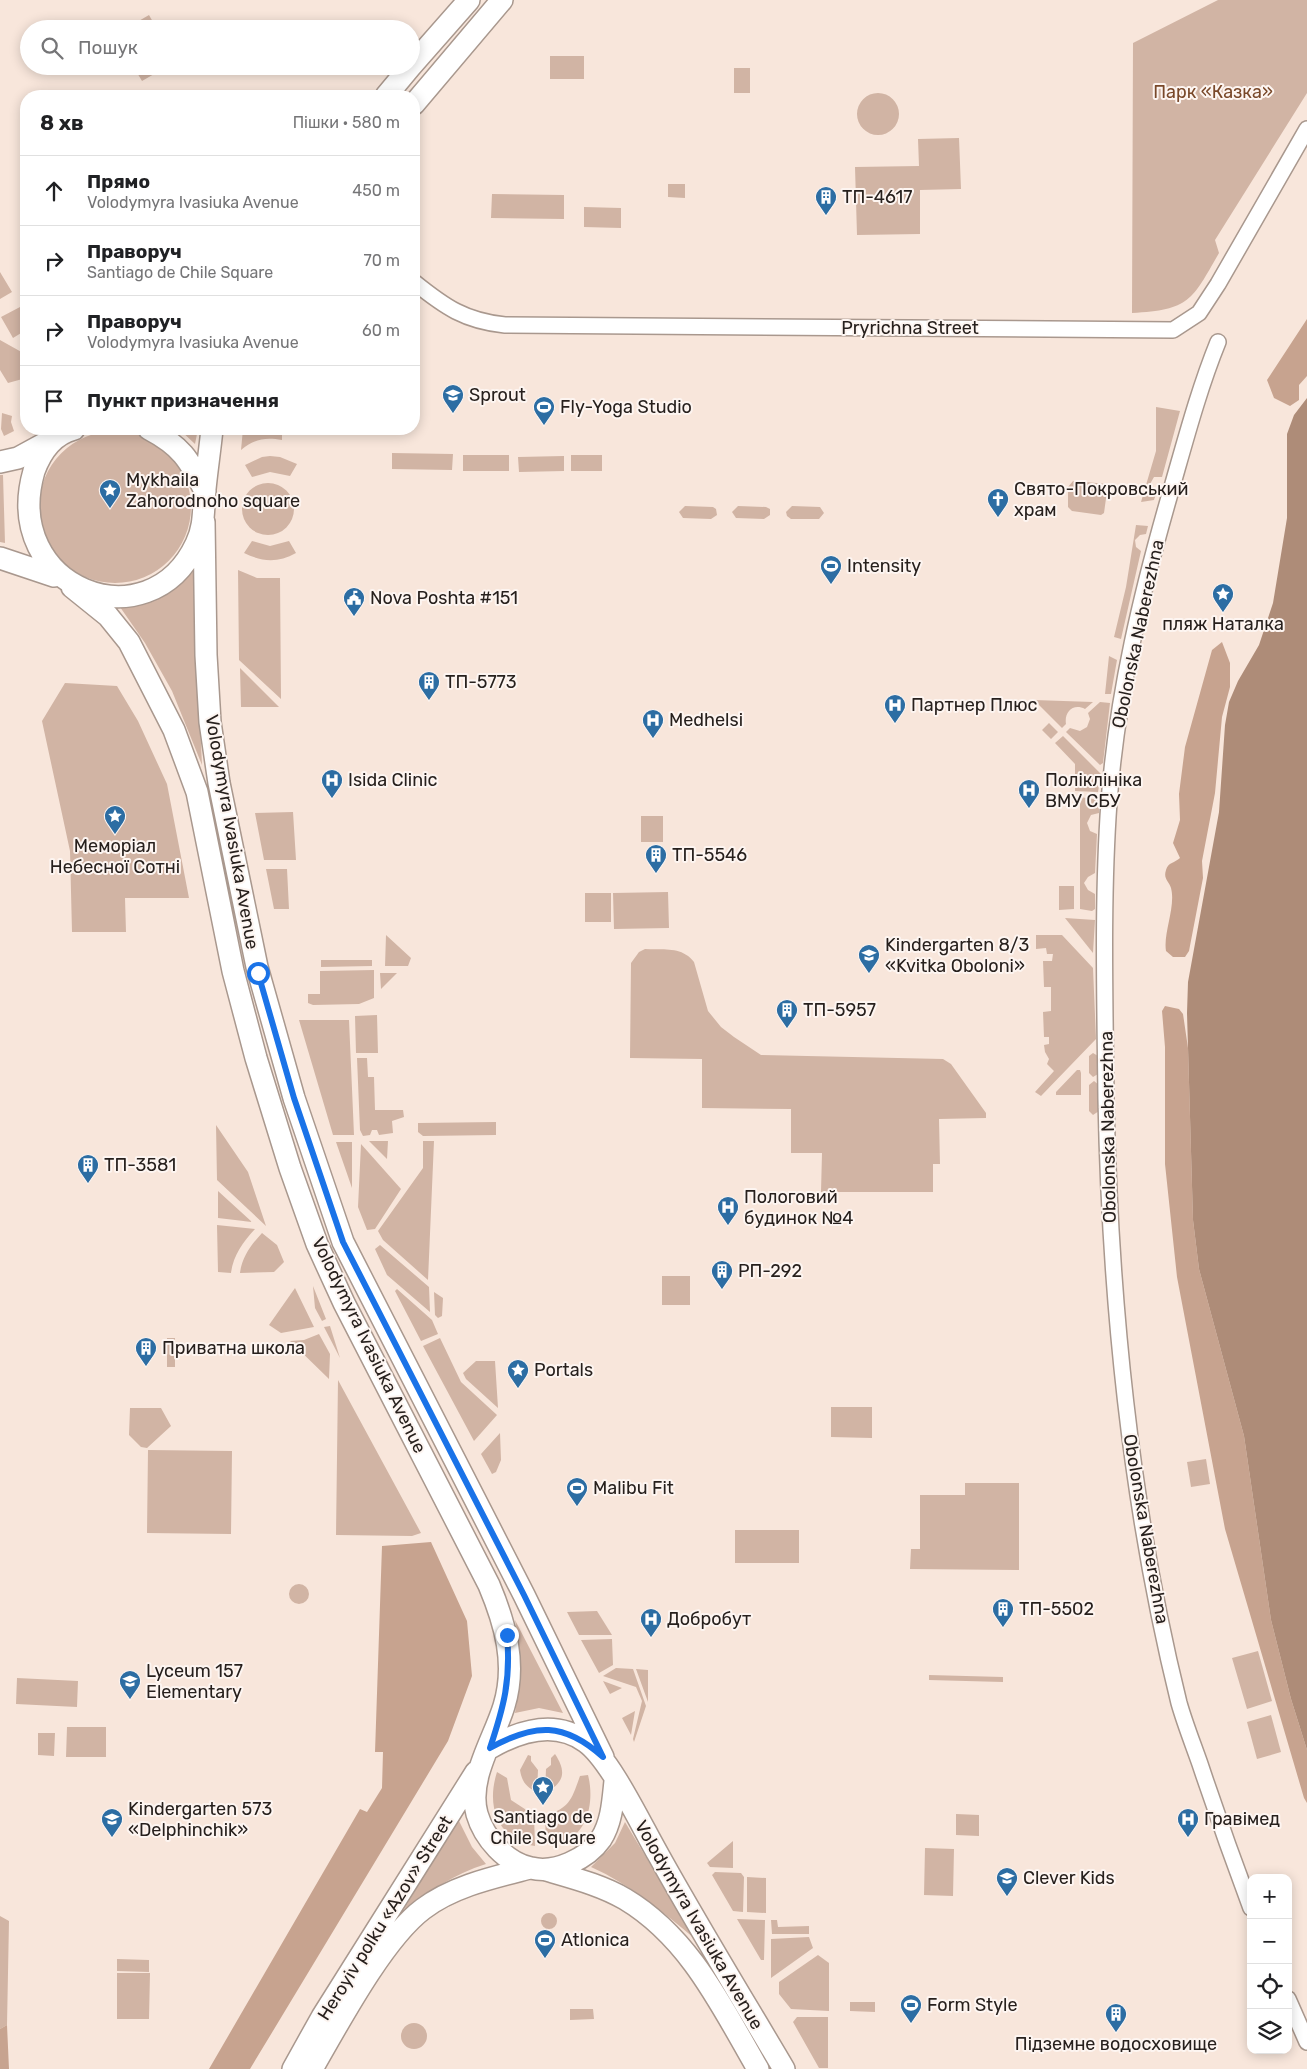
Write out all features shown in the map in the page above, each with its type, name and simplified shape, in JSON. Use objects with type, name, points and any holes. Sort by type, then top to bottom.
[{"type":"main road","points":[[420,56],[469,0]]},
{"type":"main road","points":[[420,97],[502,0]]},
{"type":"main road","points":[[391,90],[404,75]]},
{"type":"main road","points":[[0,462],[18,458],[60,435]]},
{"type":"main road","points":[[62,435],[36,464],[27,491],[26,516],[40,559],[65,582]]},
{"type":"main road","points":[[161,435],[170,440],[189,460],[205,491]]},
{"type":"main road","points":[[0,558],[94,594],[119,597],[142,593],[166,581],[186,563],[197,544],[204,522],[205,491],[211,435]]},
{"type":"main road","name":"Volodymyra Ivasiuka Avenue","points":[[204,522],[206,655],[210,722],[219,783],[258,973],[316,1168],[343,1242],[524,1595],[603,1757]]},
{"type":"main road","name":"Volodymyra Ivasiuka Avenue","points":[[65,582],[108,616],[129,642],[174,730],[197,792],[227,944],[254,1050],[290,1168],[317,1244],[344,1302],[489,1585],[503,1619],[509,1654],[507,1689],[505,1704],[490,1748]]},
{"type":"main road","points":[[538,1729],[565,1732],[585,1741],[603,1757],[615,1780],[609,1822],[601,1838],[591,1850],[571,1863],[537,1869],[512,1860],[499,1850],[484,1832],[477,1812],[476,1788],[479,1768],[490,1748],[514,1734],[538,1729]]},
{"type":"main road","name":"Heroyiv polku «Azov» Street","points":[[293,2069],[322,2017],[479,1768]]},
{"type":"main road","name":"Volodymyra Ivasiuka Avenue","points":[[615,1780],[784,2069]]},
{"type":"main road","name":"Volodymyra Ivasiuka Avenue","points":[[537,1869],[585,1881],[625,1899],[661,1926],[688,1954],[703,1976],[758,2069]]},
{"type":"main road","name":"Heroyiv polku «Azov» Street","points":[[312,2069],[396,1937],[423,1909],[462,1888],[537,1869]]},
{"type":"street","name":"Pryrichna Street","points":[[420,287],[443,305],[462,316],[486,323],[505,325],[1173,330],[1199,313],[1218,284],[1307,129]]},
{"type":"street","name":"Obolonska Naberezhna","points":[[1218,342],[1202,382],[1148,573],[1121,700],[1111,780],[1108,833],[1104,972],[1107,1137],[1111,1251],[1122,1387],[1147,1548],[1181,1708],[1247,1897]]},
{"type":"street","points":[[1292,2008],[1307,2042]]},
{"type":"green space","name":"Парк «Казка»","points":[[1218,0],[1307,0],[1307,93],[1215,240],[1219,253],[1195,292],[1187,300],[1166,309],[1132,313],[1133,43]]},
{"type":"green space","points":[[149,15],[152,20],[140,20]]},
{"type":"green space","points":[[550,56],[584,56],[584,79],[550,79]]},
{"type":"green space","points":[[734,68],[750,68],[750,93],[734,93]]},
{"type":"green space","points":[[138,75],[152,75],[142,81]]},
{"type":"green space","points":[[878,93],[893,99],[899,114],[893,129],[878,135],[863,129],[857,114],[863,99]]},
{"type":"green space","points":[[959,138],[961,189],[920,190],[920,234],[857,235],[855,167],[919,166],[918,139]]},
{"type":"green space","points":[[668,184],[685,184],[685,198],[668,197]]},
{"type":"green space","points":[[492,194],[564,195],[564,219],[491,218]]},
{"type":"green space","points":[[584,207],[621,208],[621,228],[584,227]]},
{"type":"green space","points":[[0,272],[12,292],[0,299]]},
{"type":"green space","points":[[20,307],[20,334],[13,338],[1,317]]},
{"type":"green space","points":[[0,340],[20,351],[20,380],[8,383],[0,370]]},
{"type":"green space","points":[[1156,407],[1180,411],[1162,477],[1154,477],[1150,484],[1156,494],[1154,500],[1141,502],[1156,451]]},
{"type":"green space","points":[[2,413],[12,416],[11,422],[14,431],[4,436],[1,429]]},
{"type":"green space","points":[[92,435],[138,435],[157,444],[169,453],[178,465],[190,492],[190,522],[178,549],[169,561],[157,570],[130,582],[100,582],[73,570],[61,561],[52,549],[40,522],[40,492],[52,465],[61,453],[73,444]]},
{"type":"green space","points":[[185,435],[197,435],[195,444]]},
{"type":"green space","points":[[242,435],[282,435],[282,440],[260,440],[250,443],[241,450]]},
{"type":"green space","points":[[392,453],[453,454],[452,470],[392,469]]},
{"type":"green space","points":[[463,455],[509,455],[509,471],[463,471]]},
{"type":"green space","points":[[571,455],[602,455],[602,471],[571,471]]},
{"type":"green space","points":[[564,456],[564,471],[519,472],[518,457]]},
{"type":"green space","points":[[262,457],[280,457],[297,464],[290,476],[270,472],[252,477],[245,465]]},
{"type":"green space","points":[[0,475],[3,475],[5,543],[0,542]]},
{"type":"green space","points":[[1073,481],[1108,484],[1104,513],[1101,515],[1072,511],[1068,507],[1068,487]]},
{"type":"green space","points":[[263,483],[273,483],[287,490],[294,504],[294,514],[287,528],[273,535],[263,535],[253,531],[246,524],[242,514],[242,504],[246,494],[253,487]]},
{"type":"green space","points":[[685,506],[713,507],[716,509],[717,515],[711,519],[683,518],[679,512]]},
{"type":"green space","points":[[738,506],[766,507],[770,509],[770,515],[764,519],[736,518],[732,512]]},
{"type":"green space","points":[[792,506],[820,507],[824,513],[819,519],[791,519],[787,516],[786,512]]},
{"type":"green space","points":[[1136,525],[1148,526],[1146,534],[1140,535],[1135,540],[1136,547],[1141,551],[1121,639],[1114,637],[1126,587]]},
{"type":"green space","points":[[252,541],[270,546],[289,541],[296,553],[276,560],[264,560],[244,553]]},
{"type":"green space","points":[[238,570],[257,578],[280,578],[281,699],[239,660]]},
{"type":"green space","points":[[193,572],[202,765],[172,691],[145,643],[120,607],[160,596],[185,580]]},
{"type":"green space","points":[[1109,656],[1117,660],[1111,694],[1105,694]]},
{"type":"green space","points":[[240,668],[279,707],[241,707]]},
{"type":"green space","points":[[65,683],[117,686],[138,721],[167,784],[189,898],[125,898],[126,932],[72,932],[70,851],[42,721]]},
{"type":"green space","points":[[1034,700],[1093,702],[1085,709],[1077,707],[1070,710],[1066,716],[1066,724],[1062,728]]},
{"type":"green space","points":[[1100,702],[1110,703],[1103,763],[1100,765],[1066,732],[1070,728],[1080,731],[1087,727],[1090,719],[1088,713]]},
{"type":"green space","points":[[1049,723],[1058,732],[1051,739],[1042,730]]},
{"type":"green space","points":[[1063,736],[1101,774],[1098,792],[1075,791],[1075,764],[1055,743]]},
{"type":"green space","points":[[1080,797],[1099,800],[1099,813],[1091,815],[1087,823],[1090,831],[1097,834],[1095,873],[1088,877],[1084,883],[1088,890],[1095,894],[1095,909],[1092,911],[1080,909]]},
{"type":"green space","points":[[293,812],[296,860],[264,860],[255,813]]},
{"type":"green space","points":[[641,816],[663,816],[663,842],[641,842]]},
{"type":"green space","points":[[266,869],[287,869],[289,909],[274,909]]},
{"type":"green space","points":[[1059,886],[1074,886],[1074,909],[1059,910]]},
{"type":"green space","points":[[668,892],[669,928],[614,929],[613,893]]},
{"type":"green space","points":[[585,893],[611,893],[611,922],[585,922]]},
{"type":"green space","points":[[1065,918],[1095,920],[1093,953]]},
{"type":"green space","points":[[386,935],[411,958],[408,966],[385,966]]},
{"type":"green space","points":[[1036,935],[1062,935],[1093,968],[1096,1039],[1041,1096],[1035,1092],[1054,1071],[1047,1064],[1049,1059],[1044,1045],[1049,1044],[1049,1037],[1044,1037],[1043,1012],[1051,1011],[1051,987],[1044,987],[1043,961],[1052,961],[1053,954],[1047,954],[1046,948],[1036,949]]},
{"type":"green space","points":[[645,949],[678,951],[689,957],[694,962],[708,1011],[721,1027],[761,1055],[943,1059],[951,1064],[986,1113],[986,1118],[939,1119],[940,1164],[933,1164],[933,1192],[821,1192],[822,1153],[791,1153],[791,1109],[702,1108],[702,1059],[630,1058],[631,963],[639,952]]},
{"type":"green space","points":[[321,960],[372,960],[372,966],[321,967]]},
{"type":"green space","points":[[374,970],[374,998],[359,1004],[313,1005],[308,1003],[308,994],[320,994],[320,971]]},
{"type":"green space","points":[[380,973],[397,973],[381,989]]},
{"type":"green space","points":[[377,1015],[378,1053],[356,1053],[355,1016]]},
{"type":"green space","points":[[299,1020],[349,1020],[354,1135],[333,1135]]},
{"type":"green space","points":[[1093,1053],[1098,1056],[1098,1074],[1093,1077],[1089,1073],[1089,1056]]},
{"type":"green space","points":[[357,1058],[367,1058],[368,1077],[374,1077],[375,1110],[403,1110],[404,1117],[392,1121],[393,1133],[379,1135],[377,1130],[372,1130],[370,1135],[363,1136],[360,1130]]},
{"type":"green space","points":[[1077,1070],[1080,1070],[1081,1073],[1081,1095],[1056,1095],[1056,1092]]},
{"type":"green space","points":[[1094,1081],[1099,1085],[1099,1111],[1093,1115],[1089,1111],[1089,1085]]},
{"type":"green space","points":[[496,1122],[496,1135],[423,1136],[418,1132],[418,1123]]},
{"type":"green space","points":[[216,1125],[248,1172],[266,1226],[217,1180]]},
{"type":"green space","points":[[369,1141],[388,1141],[387,1159]]},
{"type":"green space","points":[[423,1141],[434,1141],[428,1280],[383,1240],[378,1231],[423,1168]]},
{"type":"green space","points":[[336,1142],[352,1142],[352,1188]]},
{"type":"green space","points":[[361,1144],[401,1189],[375,1229],[367,1230],[358,1207]]},
{"type":"green space","points":[[218,1191],[252,1222],[218,1218]]},
{"type":"green space","points":[[217,1225],[255,1229],[239,1250],[231,1273],[218,1272]]},
{"type":"green space","points":[[262,1233],[277,1245],[284,1262],[274,1272],[240,1273],[248,1252]]},
{"type":"green space","points":[[380,1245],[429,1287],[430,1312],[387,1275],[375,1249]]},
{"type":"green space","points":[[662,1276],[690,1276],[690,1305],[662,1305]]},
{"type":"green space","points":[[313,1286],[326,1319],[322,1321],[315,1308]]},
{"type":"green space","points":[[295,1288],[314,1327],[281,1333],[269,1325]]},
{"type":"green space","points":[[397,1289],[432,1320],[438,1334],[421,1341],[395,1291]]},
{"type":"green space","points":[[434,1292],[443,1298],[442,1316],[438,1318],[435,1315]]},
{"type":"green space","points":[[330,1326],[340,1358],[324,1327]]},
{"type":"green space","points":[[319,1334],[330,1354],[329,1379],[290,1341],[304,1340]]},
{"type":"green space","points":[[167,1338],[175,1338],[175,1367],[167,1367]]},
{"type":"green space","points":[[440,1338],[461,1382],[497,1415],[474,1441],[423,1346]]},
{"type":"green space","points":[[476,1361],[495,1361],[498,1408],[466,1379],[463,1373]]},
{"type":"green space","points":[[338,1380],[421,1533],[412,1536],[336,1535]]},
{"type":"green space","points":[[831,1407],[872,1407],[872,1438],[831,1437]]},
{"type":"green space","points":[[130,1408],[161,1408],[171,1426],[147,1448],[141,1447],[129,1435]]},
{"type":"green space","points":[[500,1433],[501,1460],[496,1472],[492,1474],[481,1454]]},
{"type":"green space","points":[[148,1450],[232,1451],[231,1534],[147,1533]]},
{"type":"green space","points":[[1206,1459],[1210,1484],[1191,1487],[1187,1462]]},
{"type":"green space","points":[[965,1483],[1019,1483],[1019,1570],[910,1569],[911,1549],[920,1549],[920,1495],[965,1495]]},
{"type":"green space","points":[[735,1530],[799,1530],[799,1563],[735,1563]]},
{"type":"green space","points":[[299,1584],[306,1587],[309,1594],[306,1601],[299,1604],[292,1601],[289,1594],[292,1587]]},
{"type":"green space","points":[[597,1611],[612,1635],[579,1635],[567,1612]]},
{"type":"green space","points":[[515,1620],[563,1713],[539,1708],[515,1713],[520,1666]]},
{"type":"green space","points":[[612,1639],[613,1665],[599,1673],[581,1640]]},
{"type":"green space","points":[[1258,1651],[1272,1701],[1247,1709],[1232,1658]]},
{"type":"green space","points":[[616,1668],[633,1669],[646,1706],[634,1742],[633,1739],[642,1701],[636,1687],[603,1676]]},
{"type":"green space","points":[[636,1669],[648,1670],[648,1702]]},
{"type":"green space","points":[[929,1675],[1003,1677],[1003,1682],[929,1680]]},
{"type":"green space","points":[[17,1678],[78,1681],[77,1707],[16,1704]]},
{"type":"green space","points":[[603,1681],[622,1688],[610,1694]]},
{"type":"green space","points":[[635,1711],[631,1735],[622,1718]]},
{"type":"green space","points":[[1271,1715],[1281,1752],[1257,1759],[1247,1722]]},
{"type":"green space","points":[[67,1727],[106,1727],[106,1757],[66,1757]]},
{"type":"green space","points":[[38,1733],[55,1733],[54,1756],[38,1755]]},
{"type":"green space","points":[[555,1754],[561,1766],[562,1776],[556,1785],[545,1793],[546,1769],[551,1765],[551,1758]]},
{"type":"green space","points":[[528,1755],[531,1756],[531,1761],[538,1770],[537,1792],[525,1784],[520,1770]]},
{"type":"green space","points":[[497,1772],[507,1778],[511,1800],[534,1815],[535,1846],[511,1836],[498,1819],[494,1809],[493,1797]]},
{"type":"green space","points":[[588,1775],[590,1804],[584,1823],[579,1831],[562,1843],[546,1844],[545,1816],[565,1806],[572,1797],[580,1776]]},
{"type":"green space","points":[[956,1814],[979,1815],[979,1836],[956,1835]]},
{"type":"green space","points":[[458,1819],[472,1847],[486,1864],[463,1873],[443,1884],[403,1911]]},
{"type":"green space","points":[[625,1822],[695,1939],[633,1890],[591,1867],[615,1843]]},
{"type":"green space","points":[[733,1841],[733,1868],[710,1867],[707,1863]]},
{"type":"green space","points":[[925,1848],[954,1849],[953,1896],[924,1895]]},
{"type":"green space","points":[[715,1872],[741,1873],[744,1877],[743,1912],[733,1911],[712,1875]]},
{"type":"green space","points":[[747,1877],[766,1878],[766,1913],[747,1912]]},
{"type":"green space","points":[[549,1913],[555,1915],[557,1921],[555,1927],[549,1929],[543,1927],[541,1921],[543,1915]]},
{"type":"green space","points":[[0,1916],[9,1921],[7,2025],[0,2029]]},
{"type":"green space","points":[[737,1919],[765,1920],[764,1960],[761,1960]]},
{"type":"green space","points":[[771,1920],[777,1920],[778,1927],[809,1926],[809,1934],[772,1934]]},
{"type":"green space","points":[[809,1937],[813,1948],[771,1978],[771,1939]]},
{"type":"green space","points":[[818,1955],[829,1963],[829,2011],[791,2009],[779,1994],[779,1982]]},
{"type":"green space","points":[[117,1959],[149,1960],[149,1972],[117,1971]]},
{"type":"green space","points":[[117,1973],[150,1973],[149,2019],[117,2019]]},
{"type":"green space","points":[[850,2002],[875,2002],[875,2012],[850,2011]]},
{"type":"green space","points":[[570,2009],[593,2009],[594,2019],[570,2020]]},
{"type":"green space","points":[[797,2017],[828,2017],[828,2068],[819,2068],[793,2022]]},
{"type":"green space","points":[[414,2023],[424,2026],[427,2036],[424,2046],[414,2049],[404,2046],[401,2036],[404,2026]]},
{"type":"shaded area","points":[[1307,319],[1307,376],[1299,385],[1299,400],[1290,406],[1274,398],[1267,380]]},
{"type":"shaded area","points":[[1307,398],[1307,1750],[1291,1699],[1271,1620],[1244,1436],[1199,1269],[1193,1220],[1187,1013],[1188,982],[1219,812],[1225,725],[1229,702],[1238,681],[1259,645],[1273,603],[1287,518],[1287,434],[1294,415]]},
{"type":"shaded area","points":[[1222,642],[1230,663],[1230,687],[1222,717],[1215,793],[1202,861],[1203,878],[1189,951],[1185,957],[1173,957],[1166,951],[1166,936],[1172,895],[1165,873],[1168,865],[1180,858],[1173,843],[1180,820],[1179,794],[1185,747],[1212,650]]},
{"type":"shaded area","points":[[1165,1006],[1179,1009],[1183,1014],[1188,1048],[1193,1220],[1199,1269],[1244,1436],[1271,1620],[1291,1699],[1307,1750],[1307,1803],[1225,1529],[1177,1277],[1165,1164],[1165,1047],[1162,1011]]},
{"type":"shaded area","points":[[431,1542],[467,1621],[472,1676],[448,1741],[250,2069],[209,2069],[360,1809],[367,1812],[382,1788],[383,1752],[375,1752],[382,1546]]},
{"type":"shaded area","points":[[7,2025],[9,2069],[0,2069],[0,2029]]},
{"type":"place","name":"ТП-4617","points":[[826,216]]},
{"type":"place","name":"Sprout","points":[[453,414]]},
{"type":"place","name":"Fly-Yoga Studio","points":[[544,426]]},
{"type":"place","name":"Mykhaila Zahorodnoho square","points":[[110,509]]},
{"type":"place","name":"Свято-Покровський храм","points":[[998,518]]},
{"type":"place","name":"Intensity","points":[[831,585]]},
{"type":"place","name":"пляж Наталка","points":[[1223,613]]},
{"type":"place","name":"Nova Poshta #151","points":[[354,617]]},
{"type":"place","name":"ТП-5773","points":[[429,701]]},
{"type":"place","name":"Партнер Плюс","points":[[895,724]]},
{"type":"place","name":"Medhelsi","points":[[653,739]]},
{"type":"place","name":"Isida Clinic","points":[[332,799]]},
{"type":"place","name":"Поліклініка ВМУ СБУ","points":[[1029,809]]},
{"type":"place","name":"Меморіал Небесної Сотні","points":[[115,835]]},
{"type":"place","name":"ТП-5546","points":[[656,874]]},
{"type":"place","name":"Kindergarten 8/3 «Kvitka Oboloni»","points":[[869,974]]},
{"type":"place","name":"ТП-5957","points":[[787,1029]]},
{"type":"place","name":"ТП-3581","points":[[88,1184]]},
{"type":"place","name":"Пологовий будинок №4","points":[[728,1226]]},
{"type":"place","name":"РП-292","points":[[722,1290]]},
{"type":"place","name":"Приватна школа","points":[[146,1367]]},
{"type":"place","name":"Portals","points":[[518,1389]]},
{"type":"place","name":"Malibu Fit","points":[[577,1507]]},
{"type":"place","name":"ТП-5502","points":[[1003,1628]]},
{"type":"place","name":"Добробут","points":[[651,1638]]},
{"type":"place","name":"Lyceum 157 Elementary","points":[[130,1700]]},
{"type":"place","name":"Santiago de Chile Square","points":[[543,1806]]},
{"type":"place","name":"Kindergarten 573 «Delphinchik»","points":[[112,1838]]},
{"type":"place","name":"Гравімед","points":[[1188,1838]]},
{"type":"place","name":"Clever Kids","points":[[1007,1897]]},
{"type":"place","name":"Atlonica","points":[[545,1959]]},
{"type":"place","name":"Form Style","points":[[911,2024]]},
{"type":"place","name":"Підземне водосховище","points":[[1116,2033]]},
{"type":"route","points":[[258,973],[316,1168],[343,1242],[524,1595],[603,1757],[585,1741],[565,1732],[538,1729],[514,1734],[490,1748],[505,1704],[509,1654],[507,1635]]}]
